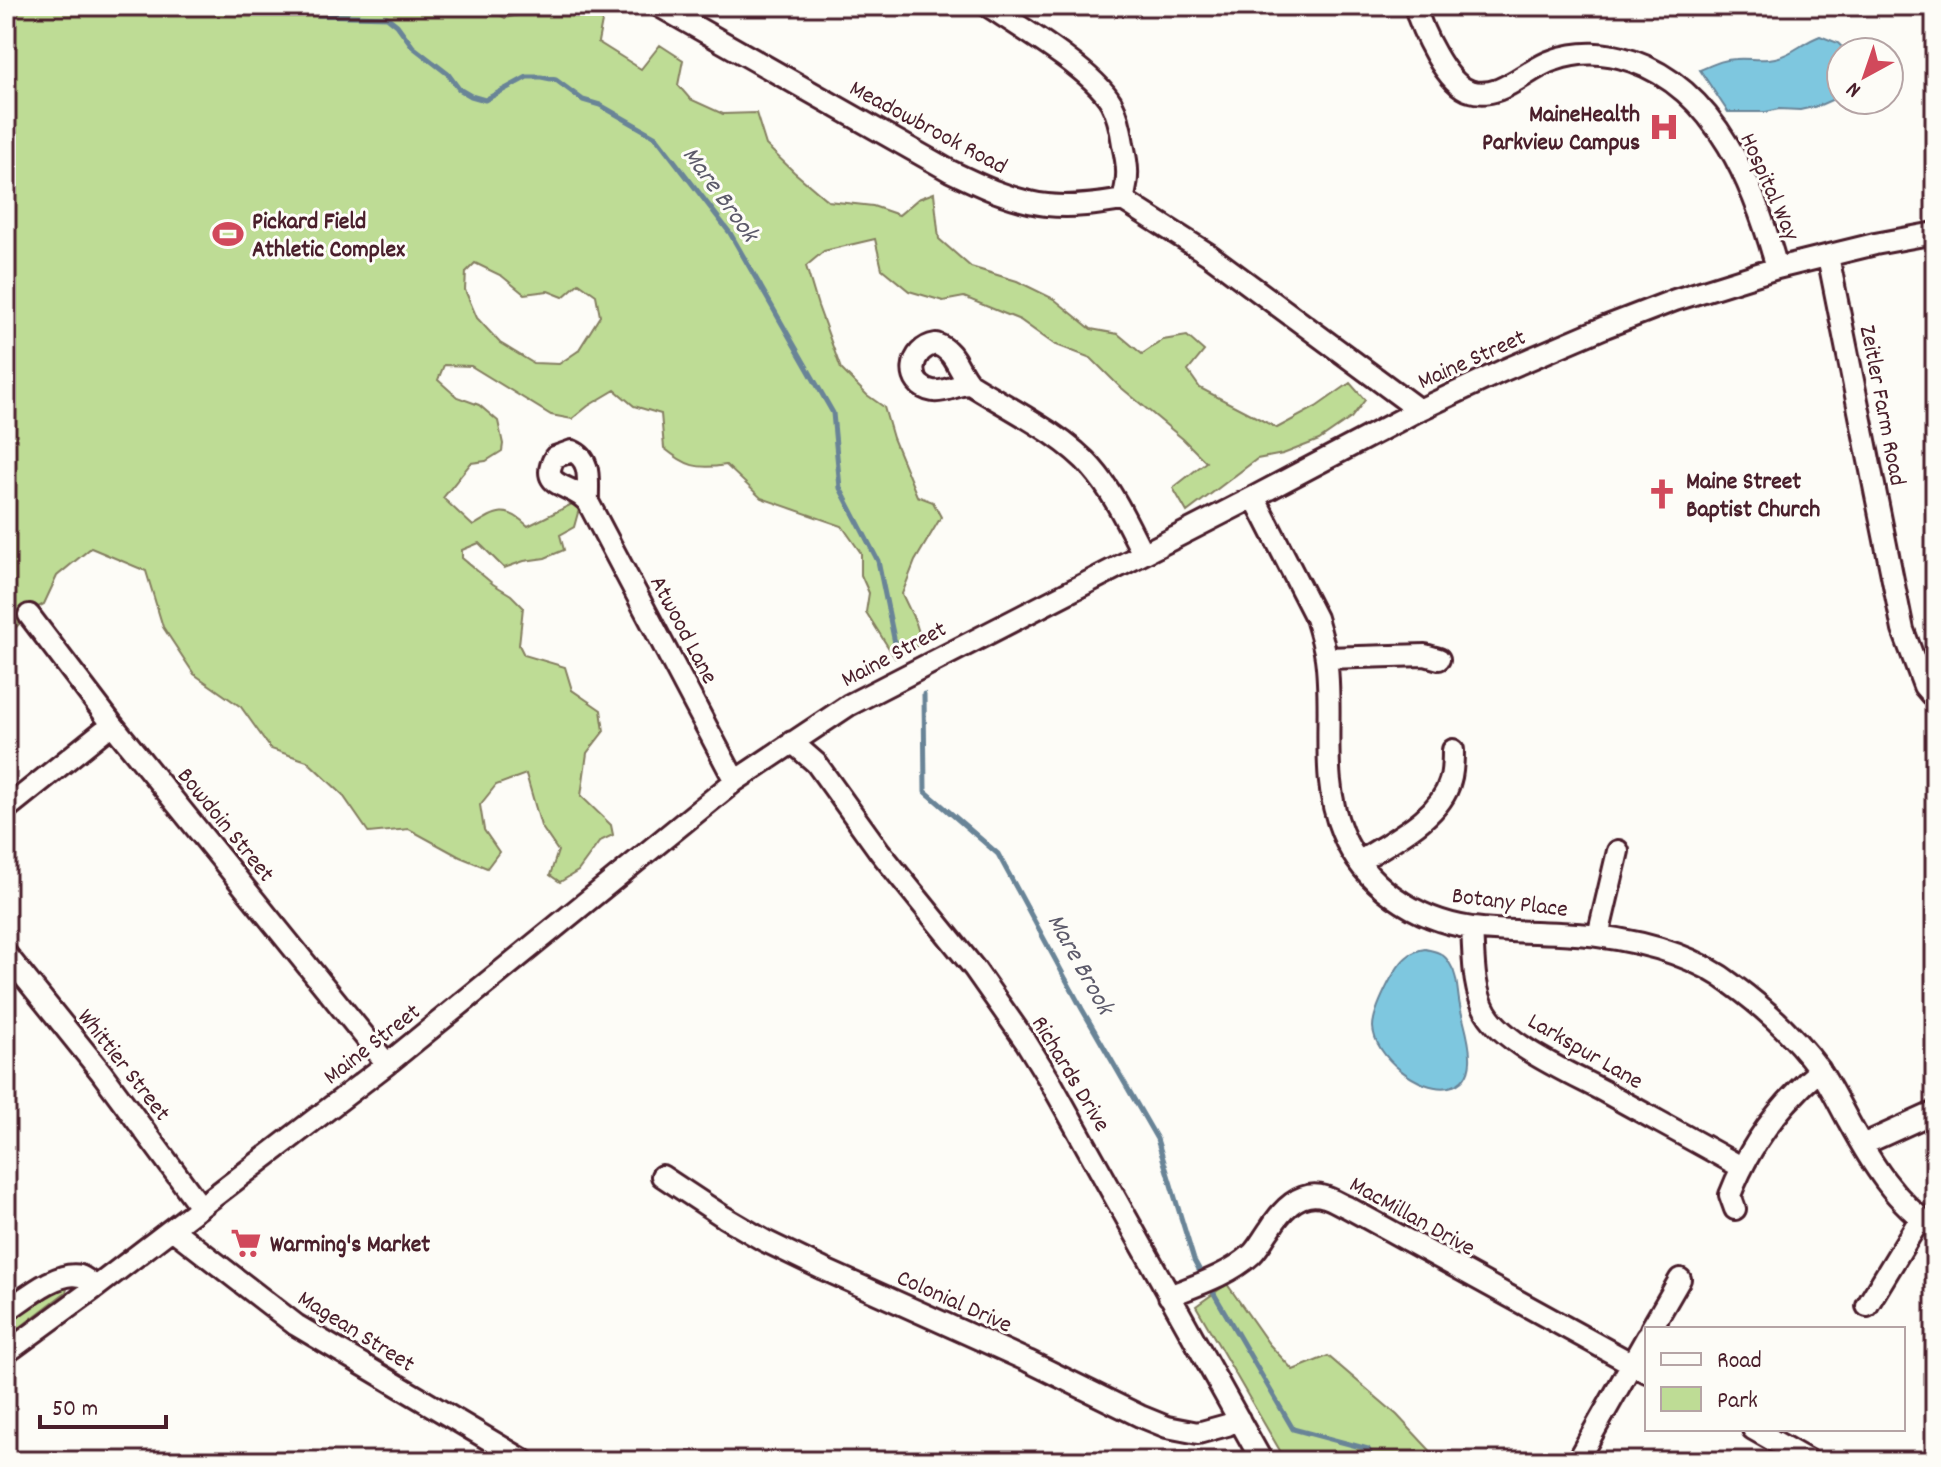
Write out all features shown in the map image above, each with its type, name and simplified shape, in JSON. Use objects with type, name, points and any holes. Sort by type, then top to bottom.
[{"type":"street","name":"Meadowbrook Road","points":[[659,6],[950,171],[988,189],[1049,206],[1123,200]]},
{"type":"street","points":[[988,6],[1069,62],[1103,91],[1117,117],[1124,147],[1129,181],[1123,200],[1208,254],[1419,410]]},
{"type":"street","name":"Hospital Way","points":[[1415,6],[1437,56],[1455,82],[1468,91],[1486,93],[1504,87],[1554,60],[1588,53],[1619,56],[1647,66],[1672,80],[1693,99],[1729,147],[1755,202],[1777,268]]},
{"type":"street","name":"Maine Street","points":[[6,1353],[387,1064],[735,781],[849,705],[1419,410],[1502,371],[1675,300],[1777,268],[1935,233]]},
{"type":"street","name":"Zeitler Farm Road","points":[[1828,256],[1903,630],[1924,686],[1935,699]]},
{"type":"street","points":[[970,384],[1078,454],[1107,488],[1143,554]]},
{"type":"street","name":"Botany Place","points":[[1254,497],[1316,618],[1326,658],[1328,743],[1334,810],[1346,843],[1384,890],[1433,918],[1472,928],[1598,936],[1659,949],[1698,964],[1729,981],[1789,1032],[1820,1070],[1884,1178],[1903,1202],[1927,1224]]},
{"type":"street","name":"Atwood Lane","points":[[588,502],[735,781]]},
{"type":"street","name":"Bowdoin Street","points":[[29,615],[112,724],[387,1064]]},
{"type":"street","points":[[1326,658],[1425,655],[1439,659]]},
{"type":"street","points":[[6,809],[112,724]]},
{"type":"street","name":"Richards Drive","points":[[792,742],[816,763],[880,852],[974,968],[1026,1042],[1262,1461]]},
{"type":"street","points":[[1359,862],[1435,808],[1450,781],[1453,750]]},
{"type":"street","points":[[1598,936],[1618,851]]},
{"type":"street","name":"Larkspur Lane","points":[[1472,928],[1475,973],[1481,999],[1494,1023],[1504,1033],[1741,1167]]},
{"type":"street","name":"Whittier Street","points":[[6,954],[101,1072],[200,1206]]},
{"type":"street","points":[[1735,1209],[1730,1195],[1741,1167],[1764,1131],[1797,1090],[1820,1070]]},
{"type":"street","points":[[1862,1145],[1935,1112]]},
{"type":"street","name":"Colonial Drive","points":[[662,1176],[765,1241],[1028,1361],[1140,1416],[1167,1427],[1198,1433],[1239,1419]]},
{"type":"street","name":"MacMillan Drive","points":[[1169,1296],[1209,1281],[1255,1252],[1277,1217],[1290,1203],[1322,1196],[1640,1367]]},
{"type":"street","points":[[1867,1306],[1927,1224]]},
{"type":"street","name":"Magean Street","points":[[172,1229],[296,1325],[525,1461]]},
{"type":"street","points":[[6,1311],[48,1283],[65,1276],[82,1276],[96,1287]]},
{"type":"street","points":[[1652,1327],[1680,1279]]},
{"type":"street","points":[[1577,1461],[1640,1367],[1645,1346]]},
{"type":"street","points":[[1756,1431],[1809,1461]]},
{"type":"green space","points":[[6,6],[485,6],[505,18],[548,6],[605,6],[598,42],[641,69],[660,45],[683,60],[678,85],[690,99],[723,114],[756,113],[766,145],[828,201],[873,206],[899,215],[918,199],[934,193],[939,239],[971,267],[1017,281],[1054,299],[1091,329],[1118,334],[1142,354],[1163,340],[1187,336],[1204,351],[1188,371],[1200,388],[1277,428],[1316,407],[1350,383],[1365,400],[1351,418],[1319,440],[1283,454],[1257,459],[1187,512],[1173,488],[1206,462],[1091,358],[1054,344],[1020,320],[964,297],[943,301],[909,291],[882,269],[875,239],[824,251],[806,266],[841,369],[884,407],[917,496],[933,502],[941,517],[915,561],[902,594],[922,643],[895,658],[866,612],[869,593],[861,575],[861,553],[842,526],[761,498],[726,465],[699,467],[679,459],[664,448],[661,414],[634,406],[615,390],[572,419],[551,415],[471,366],[444,365],[438,380],[457,397],[479,405],[498,421],[503,444],[502,451],[486,461],[471,463],[443,498],[473,526],[501,512],[514,515],[528,526],[572,504],[579,509],[574,527],[560,535],[564,550],[545,558],[504,568],[479,543],[462,550],[462,558],[523,607],[519,645],[524,655],[565,667],[572,690],[601,710],[604,731],[587,753],[581,796],[611,825],[613,835],[600,841],[578,871],[560,882],[550,875],[558,851],[541,826],[526,774],[496,785],[480,805],[484,830],[499,852],[487,868],[409,829],[369,833],[342,794],[307,761],[271,749],[241,707],[194,674],[163,627],[146,571],[91,548],[57,576],[44,604],[32,610],[6,638]],"holes":[[[475,263],[502,276],[524,294],[548,291],[563,297],[579,283],[596,295],[600,316],[578,351],[559,364],[533,363],[500,343],[477,318],[465,290],[466,272]]]},
{"type":"green space","points":[[1227,1284],[1269,1344],[1293,1370],[1328,1356],[1397,1415],[1440,1461],[1286,1461],[1196,1306]]},
{"type":"green space","points":[[61,1287],[67,1289],[66,1292],[6,1338],[6,1322]]},
{"type":"water","points":[[1820,36],[1825,38],[1825,103],[1818,106],[1800,110],[1728,112],[1700,70],[1727,60],[1781,56]]},
{"type":"water","points":[[1425,949],[1442,955],[1453,969],[1468,1039],[1470,1064],[1467,1074],[1449,1087],[1425,1084],[1400,1070],[1381,1049],[1373,1027],[1381,1000],[1397,969],[1410,955]]},
{"type":"waterway","name":"Mare Brook","points":[[305,6],[308,12],[319,15],[387,17],[413,47],[471,96],[485,100],[527,77],[556,80],[583,100],[600,105],[656,137],[730,233],[833,413],[840,488],[878,561],[896,648]]},
{"type":"waterway","name":"Mare Brook","points":[[924,694],[925,791],[998,854],[1157,1139],[1200,1271]]},
{"type":"waterway","name":"Mare Brook","points":[[1213,1292],[1293,1429],[1368,1449],[1373,1461]]},
{"type":"place","name":"MaineHealth Parkview Campus","points":[[1664,127]]},
{"type":"place","name":"Pickard Field Athletic Complex","points":[[228,234]]},
{"type":"place","name":"Maine Street Baptist Church","points":[[1662,494]]},
{"type":"place","name":"Warming's Market","points":[[246,1243]]}]
